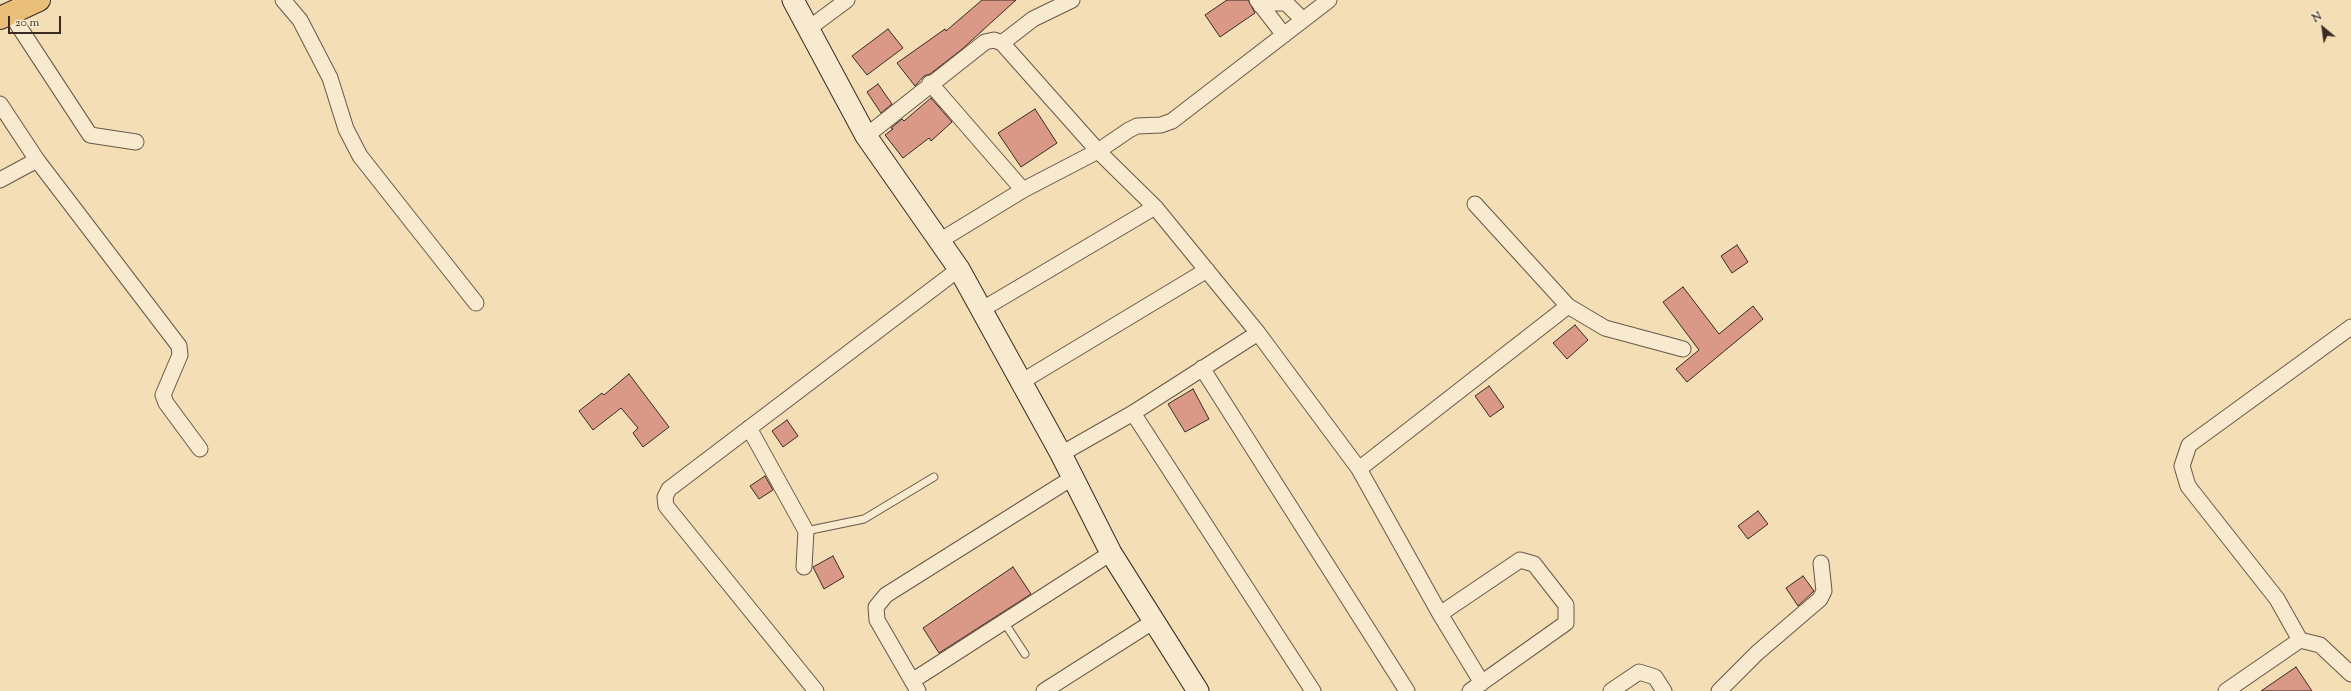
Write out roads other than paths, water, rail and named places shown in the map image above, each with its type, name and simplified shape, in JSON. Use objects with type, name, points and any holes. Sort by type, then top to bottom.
[{"type":"main road","points":[[5,16],[39,0]]},
{"type":"street","points":[[283,0],[300,20],[330,78],[346,129],[360,156],[476,303]]},
{"type":"street","points":[[793,0],[866,136],[941,240],[959,269],[1061,454],[1111,553],[1197,690]]},
{"type":"street","points":[[808,29],[847,0]]},
{"type":"street","points":[[1002,43],[1033,18],[1072,0]]},
{"type":"street","points":[[941,240],[1023,190],[1098,151],[1137,126],[1161,125],[1172,121],[1329,0]]},
{"type":"street","points":[[1259,3],[1286,3],[1304,20]]},
{"type":"street","points":[[1259,3],[1284,35]]},
{"type":"street","points":[[5,16],[90,135],[136,142]]},
{"type":"street","points":[[866,136],[985,42],[994,40],[1002,43],[1098,151],[1155,207],[1258,333],[1359,470],[1440,614],[1476,687],[1566,623],[1566,605],[1534,564],[1520,560],[1440,614]]},
{"type":"street","points":[[930,84],[1023,190]]},
{"type":"street","points":[[0,104],[37,160],[179,346],[180,355],[163,395],[166,403],[200,449]]},
{"type":"street","points":[[0,180],[37,160]]},
{"type":"street","points":[[1475,204],[1568,306],[1606,328],[1683,349]]},
{"type":"street","points":[[981,310],[1155,207]]},
{"type":"street","points":[[816,691],[666,506],[664,497],[669,489],[959,269]]},
{"type":"street","points":[[1021,382],[1206,270]]},
{"type":"street","points":[[1359,470],[1568,306]]},
{"type":"street","points":[[2351,327],[2189,445],[2182,466],[2188,486],[2277,599],[2300,640],[2320,645],[2351,674]]},
{"type":"street","points":[[1061,454],[1133,413],[1258,333]]},
{"type":"street","points":[[1202,368],[1407,691]]},
{"type":"street","points":[[1133,413],[1313,691]]},
{"type":"street","points":[[749,428],[806,531],[804,567]]},
{"type":"street","points":[[1072,478],[886,595],[876,607],[877,620],[915,686],[1004,622],[1111,553]]},
{"type":"street","points":[[1719,691],[1757,653],[1820,599],[1824,591],[1821,563]]},
{"type":"street","points":[[1044,691],[1154,621]]},
{"type":"street","points":[[2226,691],[2300,640]]},
{"type":"street","points":[[1611,691],[1640,672],[1654,677],[1664,691]]},
{"type":"lane","points":[[806,531],[864,519],[934,477]]},
{"type":"lane","points":[[1004,622],[1025,654]]}]
